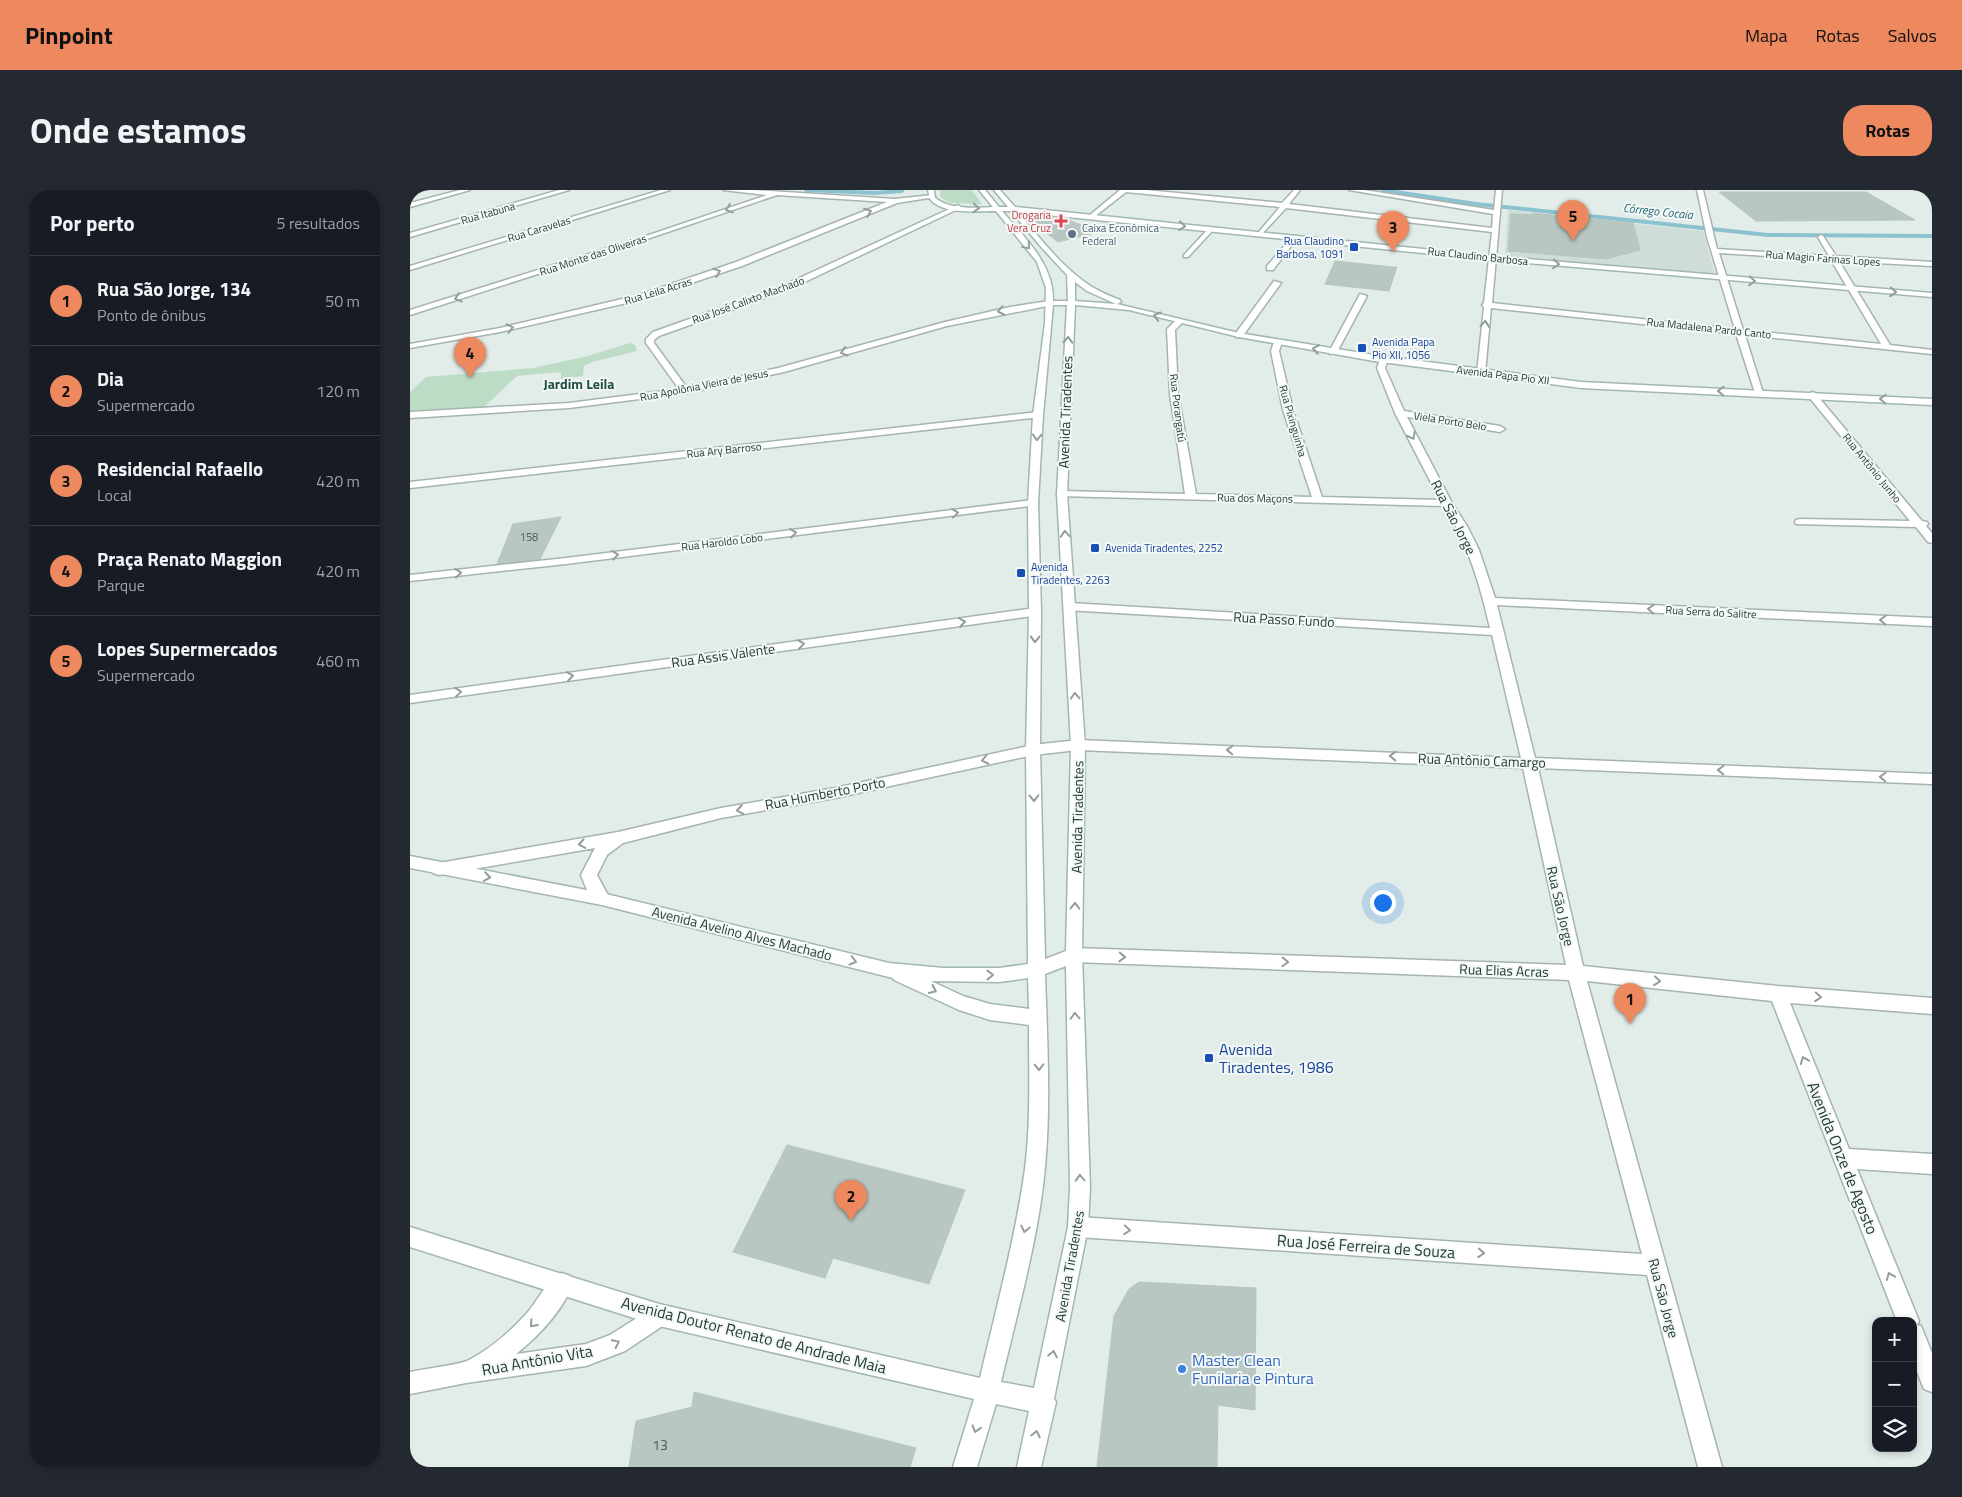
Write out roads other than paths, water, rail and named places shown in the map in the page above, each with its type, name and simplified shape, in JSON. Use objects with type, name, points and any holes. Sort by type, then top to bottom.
[{"type":"street","points":[[410,206],[467,190]]},
{"type":"street","name":"Rua Itabuna","points":[[410,235],[566,190]]},
{"type":"street","name":"Rua Caravelas","points":[[410,268],[667,190]]},
{"type":"street","points":[[726,190],[896,201],[931,194],[936,202],[943,205]]},
{"type":"street","name":"Avenida Tiradentes","points":[[982,190],[1040,262],[1050,288],[1049,303],[1059,318],[1062,494],[1078,745],[1074,955],[1080,1187],[1078,1227],[1044,1402],[1029,1467]]},
{"type":"street","points":[[997,190],[1044,247],[1071,275],[1090,289],[1130,308]]},
{"type":"street","points":[[1092,216],[1125,190],[1494,230]]},
{"type":"street","points":[[1261,233],[1297,190]]},
{"type":"street","points":[[1352,190],[1496,211]]},
{"type":"street","points":[[1481,373],[1486,305],[1499,190]]},
{"type":"street","points":[[1700,190],[1715,251],[1759,393]]},
{"type":"street","name":"Rua Monte das Oliveiras","points":[[410,313],[642,239],[775,194]]},
{"type":"street","name":"Rua Claudino Barbosa","points":[[896,201],[1092,216],[1491,258],[1853,290],[1932,295]]},
{"type":"street","name":"Rua Leila Acras","points":[[410,346],[500,330],[642,297],[722,271],[896,201]]},
{"type":"street","name":"Rua José Calixto Machado","points":[[685,391],[650,343],[650,339],[656,334],[785,288],[958,207]]},
{"type":"street","points":[[1186,256],[1211,229]]},
{"type":"street","points":[[1270,268],[1295,237]]},
{"type":"street","points":[[1821,237],[1887,347]]},
{"type":"street","name":"Rua Magin Farinas Lopes","points":[[1715,251],[1932,264]]},
{"type":"street","name":"Avenida Tiradentes","points":[[965,1467],[988,1391],[1025,1229],[1035,1168],[1039,1100],[1033,750],[1036,612],[1033,503],[1038,415],[1059,318],[1071,302],[1071,275]]},
{"type":"street","points":[[1240,335],[1277,283]]},
{"type":"street","points":[[1333,352],[1363,296]]},
{"type":"street","name":"Avenida Papa Pio XII","points":[[1049,303],[1071,302],[1130,308],[1179,322],[1333,352],[1580,386],[1812,395],[1932,402]]},
{"type":"street","name":"Rua Apolônia Vieira de Jesus","points":[[410,415],[503,412],[609,402],[685,391],[760,376],[982,315],[1049,303]]},
{"type":"street","points":[[1059,318],[1096,304]]},
{"type":"street","name":"Rua Madalena Pardo Canto","points":[[1486,305],[1738,330],[1932,352]]},
{"type":"street","name":"Rua Porangatú","points":[[1179,322],[1171,329],[1174,394],[1191,497]]},
{"type":"street","name":"Rua Pixinguinha","points":[[1278,342],[1275,351],[1288,410],[1318,499]]},
{"type":"street","name":"Rua São Jorge","points":[[1384,359],[1381,368],[1400,413],[1447,503],[1462,526],[1473,550],[1490,601],[1529,761],[1576,973],[1710,1467]]},
{"type":"street","name":"Rua Antônio Junho","points":[[1812,395],[1932,540]]},
{"type":"street","name":"Viela Porto Belo","points":[[1400,413],[1500,429]]},
{"type":"street","name":"Rua Ary Barroso","points":[[410,485],[1038,415]]},
{"type":"street","name":"Rua dos Maçons","points":[[1062,494],[1447,503]]},
{"type":"street","name":"Rua Haroldo Lobo","points":[[410,578],[576,560],[1033,503]]},
{"type":"street","points":[[1800,522],[1932,524]]},
{"type":"street","name":"Rua Serra do Salitre","points":[[1490,601],[1932,622]]},
{"type":"street","name":"Rua Passo Fundo","points":[[1070,607],[1497,632]]},
{"type":"street","name":"Rua Assis Valente","points":[[410,698],[1036,612]]},
{"type":"street","name":"Rua Antônio Camargo","points":[[1033,750],[1078,745],[1529,761],[1932,779]]},
{"type":"street","name":"Rua Humberto Porto","points":[[440,869],[618,838],[721,813],[835,792],[1033,750]]},
{"type":"street","name":"Rua Humberto Porto","points":[[602,898],[594,888],[589,875],[601,851],[618,838]]},
{"type":"street","name":"Avenida Avelino Alves Machado","points":[[410,862],[602,898],[889,970],[943,975],[999,975],[1036,970],[1074,955]]},
{"type":"street","name":"Rua Elias Acras","points":[[1074,955],[1576,973],[1778,994],[1932,1006]]},
{"type":"street","points":[[889,970],[959,1002],[990,1012],[1038,1018]]},
{"type":"street","name":"Avenida Onze de Agosto","points":[[1778,994],[1906,1317]]},
{"type":"street","points":[[1843,1158],[1932,1164]]},
{"type":"street","name":"Rua José Ferreira de Souza","points":[[1078,1227],[1655,1265]]},
{"type":"street","name":"Avenida Doutor Renato de Andrade Maia","points":[[410,1237],[659,1315],[988,1391],[1044,1402]]},
{"type":"street","name":"Rua Antônio Vita","points":[[466,1372],[490,1360],[525,1332],[548,1306],[562,1284]]},
{"type":"street","name":"Rua Antônio Vita","points":[[410,1383],[466,1372],[586,1355],[617,1343],[659,1315]]},
{"type":"street","points":[[1917,1344],[1932,1381]]},
{"type":"waterway","name":"Córrego Cocaia","points":[[806,190],[875,193],[902,191]]},
{"type":"waterway","name":"Córrego Cocaia","points":[[1383,190],[1476,204],[1768,235],[1932,236]]},
{"type":"place","name":"Drogaria Vera Cruz","points":[[1061,221]]},
{"type":"place","name":"Caixa Econômica Federal","points":[[1072,234]]},
{"type":"place","name":"Lopes Supermercados","points":[[1573,241]]},
{"type":"place","name":"Rua Claudino Barbosa, 1091","points":[[1354,247]]},
{"type":"place","name":"Residencial Rafaello","points":[[1393,252]]},
{"type":"place","name":"Avenida Papa Pio XII, 1056","points":[[1362,348]]},
{"type":"place","name":"Praça Renato Maggion","points":[[470,378]]},
{"type":"place","name":"Avenida Tiradentes, 2252","points":[[1095,548]]},
{"type":"place","name":"Avenida Tiradentes, 2263","points":[[1021,573]]},
{"type":"place","name":"Rua São Jorge, 134","points":[[1630,1024]]},
{"type":"place","name":"Avenida Tiradentes, 1986","points":[[1209,1058]]},
{"type":"place","name":"Dia","points":[[851,1221]]},
{"type":"place","name":"Master Clean Funilaria e Pintura","points":[[1182,1369]]},
{"type":"district","name":"Jardim Leila","points":[[579,383]]}]
